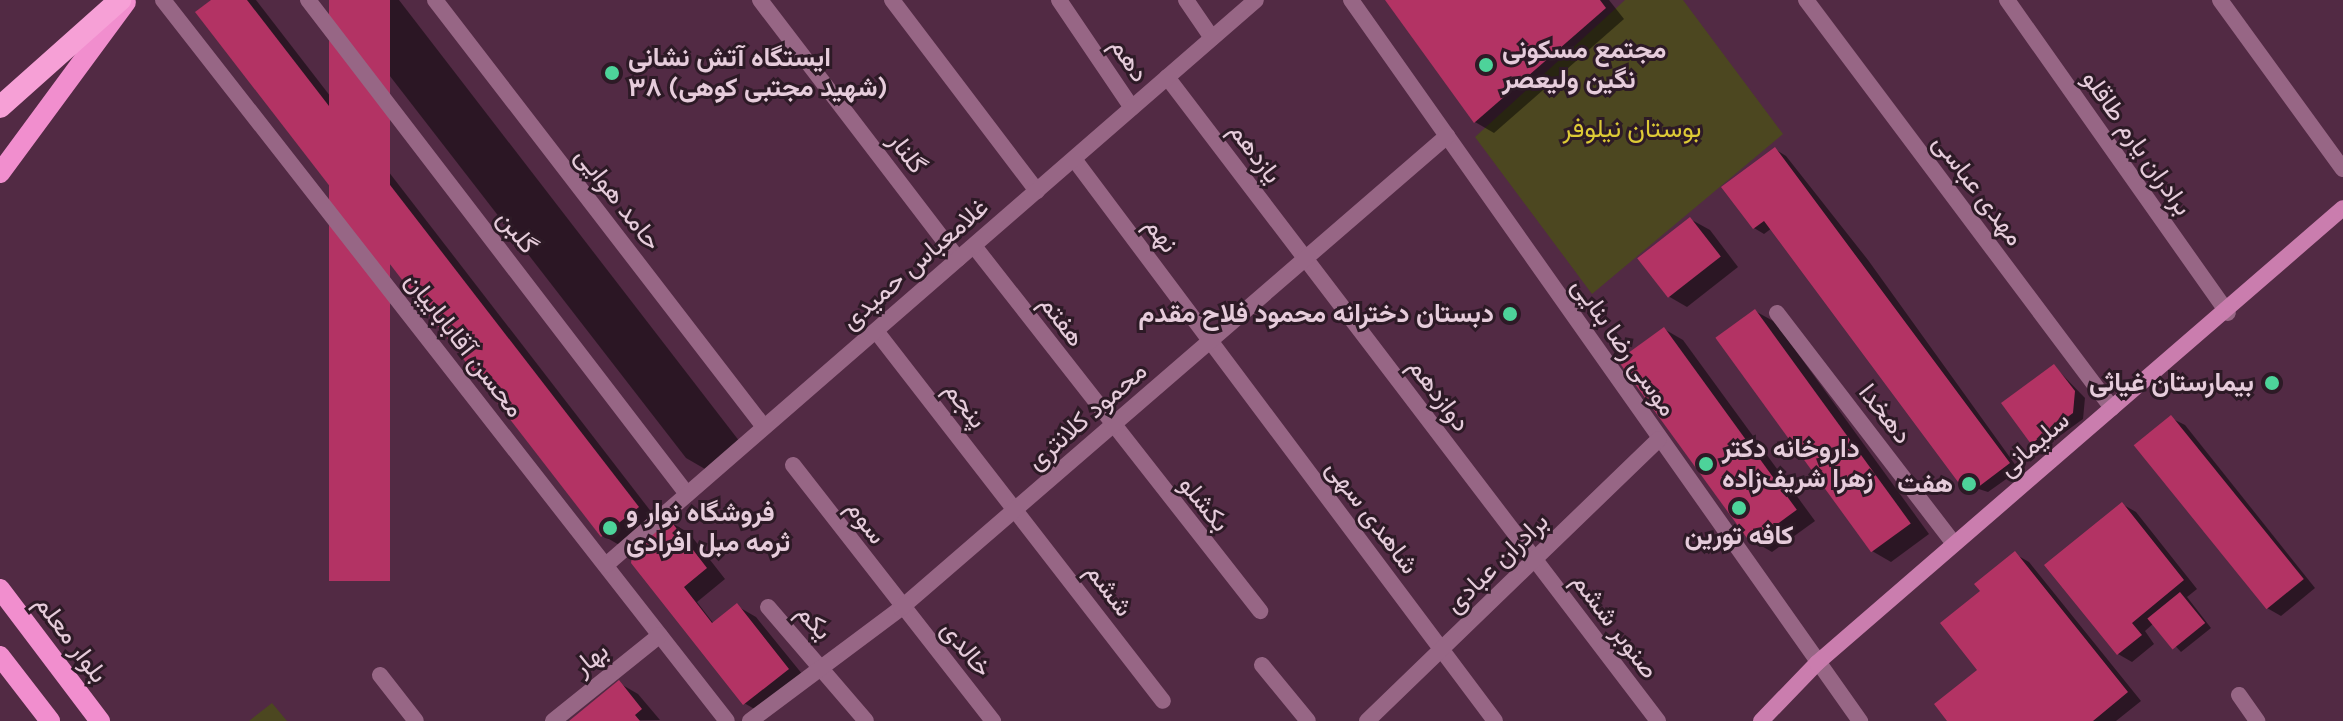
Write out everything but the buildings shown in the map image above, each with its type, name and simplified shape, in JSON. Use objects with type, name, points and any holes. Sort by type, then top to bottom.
[{"type":"highway","points":[[0,107],[120,0]]},
{"type":"main road","points":[[0,173],[128,0]]},
{"type":"main road","name":"سلیمانی","points":[[1761,721],[1817,663],[2112,408],[2228,313],[2343,208]]},
{"type":"main road","name":"بلوار معلم","points":[[0,589],[100,721]]},
{"type":"main road","points":[[0,656],[50,721]]},
{"type":"street","name":"محسن آقاباباییان","points":[[163,0],[727,721]]},
{"type":"street","name":"گلبن","points":[[308,0],[687,494]]},
{"type":"street","name":"حامد هوایی","points":[[435,0],[764,427]]},
{"type":"street","name":"گلنار","points":[[760,0],[958,259]]},
{"type":"street","points":[[892,0],[1037,191]]},
{"type":"street","name":"دهم","points":[[1059,0],[1132,108]]},
{"type":"street","points":[[1186,0],[1212,38]]},
{"type":"street","name":"غلامعباس حمیدی","points":[[606,565],[1256,0]]},
{"type":"street","name":"موسی رضا بنایی","points":[[1351,0],[1860,721]]},
{"type":"street","name":"مهدی عباسی","points":[[1806,0],[2112,408]]},
{"type":"street","name":"برادران یارم طاقلو","points":[[2007,0],[2228,313]]},
{"type":"street","points":[[2220,0],[2343,169]]},
{"type":"street","name":"یازدهم","points":[[1167,77],[1305,259]]},
{"type":"street","name":"محمود کلانتری","points":[[750,721],[824,669],[901,608],[1447,136]]},
{"type":"street","name":"نهم","points":[[1074,159],[1210,341]]},
{"type":"street","name":"هفتم","points":[[974,246],[1111,426]]},
{"type":"street","name":"دوازدهم","points":[[1305,259],[1535,559]]},
{"type":"street","name":"دهخدا","points":[[1777,313],[1954,544]]},
{"type":"street","name":"پنجم","points":[[876,331],[1016,508]]},
{"type":"street","name":"شاهدی سهی","points":[[1210,341],[1495,721]]},
{"type":"street","name":"بکشلو","points":[[1111,426],[1260,611]]},
{"type":"street","name":"برادران عبادی","points":[[1367,721],[1659,439]]},
{"type":"street","name":"سوم","points":[[793,465],[901,608]]},
{"type":"street","name":"ششم","points":[[1016,508],[1163,701]]},
{"type":"street","name":"صنوبر ششم","points":[[1535,559],[1658,721]]},
{"type":"street","name":"یکم","points":[[768,607],[866,721]]},
{"type":"street","name":"خالدی","points":[[901,608],[993,721]]},
{"type":"street","name":"بهار","points":[[553,721],[660,635]]},
{"type":"street","points":[[1262,665],[1308,721]]},
{"type":"street","points":[[380,675],[416,721]]},
{"type":"street","points":[[2239,695],[2257,721]]},
{"type":"green space","name":"بوستان نیلوفر","points":[[1625,0],[1683,0],[1783,134],[1592,294],[1475,137]]},
{"type":"green space","points":[[272,703],[287,721],[249,721]]},
{"type":"place","name":"مجتمع مسکونی نگین ولیعصر","points":[[1486,65]]},
{"type":"place","name":"ایستگاه آتش نشانی ۳۸ (شهید مجتبی کوهی)","points":[[612,73]]},
{"type":"place","name":"دبستان دخترانه محمود فلاح مقدم","points":[[1510,314]]},
{"type":"place","name":"بیمارستان غیاثی","points":[[2272,383]]},
{"type":"place","name":"داروخانه دکتر زهرا شریف‌زاده","points":[[1706,464]]},
{"type":"place","name":"هفت","points":[[1969,484]]},
{"type":"place","name":"کافه تورین","points":[[1739,508]]},
{"type":"place","name":"فروشگاه نوار و ثرمه مبل افرادی","points":[[610,528]]}]
